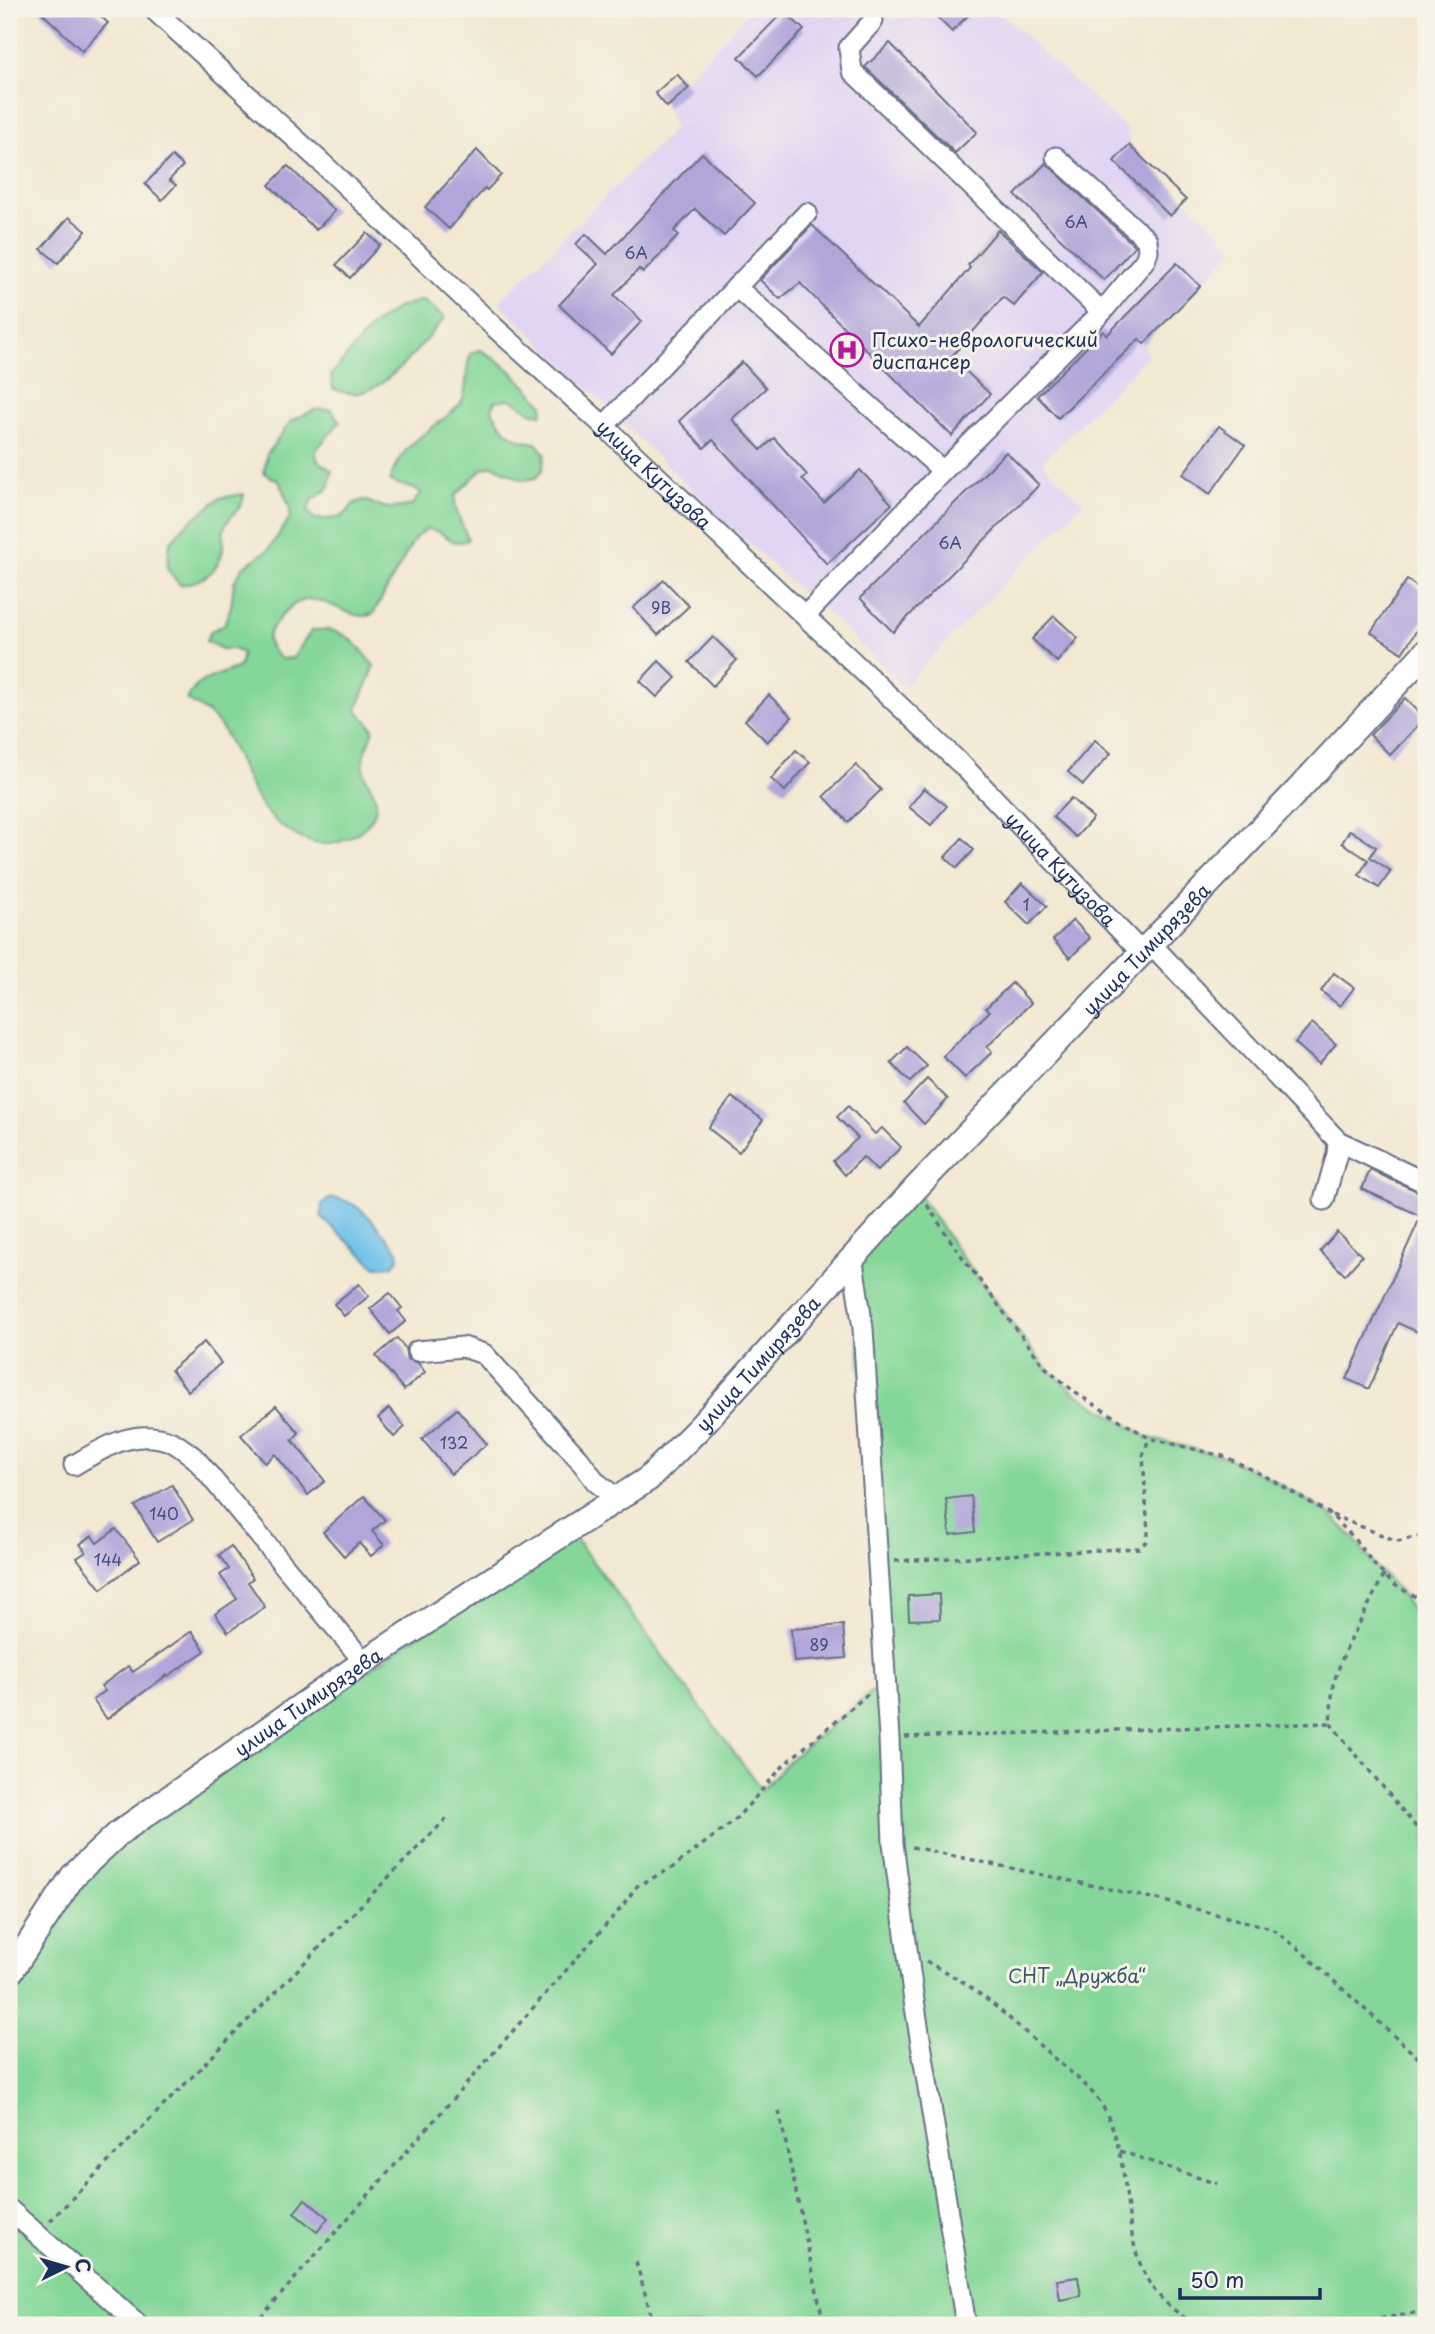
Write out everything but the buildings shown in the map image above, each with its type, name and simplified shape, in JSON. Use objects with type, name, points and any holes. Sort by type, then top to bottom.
[{"type":"main road","name":"улица Тимирязева","points":[[9,1974],[73,1876],[118,1833],[364,1662],[648,1479],[699,1427],[915,1189],[1298,790],[1426,652]]},
{"type":"street","name":"улица Кутузова","points":[[153,9],[321,162],[493,327],[604,426],[964,767],[1338,1141]]},
{"type":"street","points":[[873,21],[849,48],[852,71],[1102,312]]},
{"type":"street","points":[[805,616],[943,471],[1102,312],[1145,260],[1147,240],[1056,157]]},
{"type":"street","points":[[604,426],[807,213]]},
{"type":"street","points":[[736,287],[943,471]]},
{"type":"street","points":[[1324,1200],[1338,1141],[1426,1183]]},
{"type":"street","points":[[852,1256],[863,1328],[886,1680],[893,1843],[965,2325]]},
{"type":"street","points":[[417,1352],[463,1347],[484,1354],[579,1459],[596,1482],[618,1499]]},
{"type":"street","points":[[74,1465],[115,1441],[144,1436],[173,1443],[195,1458],[364,1662]]},
{"type":"street","points":[[9,2209],[139,2325]]},
{"type":"path","points":[[915,1189],[1044,1366],[1077,1394],[1149,1438],[1226,1457],[1330,1514],[1397,1541],[1426,1531]]},
{"type":"path","points":[[877,1562],[1139,1548],[1146,1541],[1148,1533],[1143,1456],[1149,1438]]},
{"type":"path","points":[[1330,1514],[1393,1584],[1426,1603]]},
{"type":"path","points":[[1384,1575],[1345,1651],[1333,1684],[1329,1723],[1426,1839]]},
{"type":"path","points":[[254,2325],[603,1929],[637,1886],[672,1868],[735,1820],[786,1763],[886,1680]]},
{"type":"path","points":[[889,1738],[1329,1723]]},
{"type":"path","points":[[38,2234],[449,1816]]},
{"type":"path","points":[[893,1843],[1143,1896],[1271,1928],[1299,1949],[1426,2065]]},
{"type":"path","points":[[907,1949],[976,1990],[1079,2080],[1102,2105],[1120,2151],[1138,2257],[1152,2287],[1169,2306],[1196,2325]]},
{"type":"path","points":[[779,2110],[824,2325]]},
{"type":"path","points":[[1120,2151],[1217,2184]]},
{"type":"path","points":[[636,2262],[654,2325]]},
{"type":"path","points":[[1341,2325],[1426,2311]]},
{"type":"shaded area","name":"Психо-неврологический диспансер","points":[[751,9],[996,9],[1128,131],[1129,145],[1235,248],[1144,344],[1147,356],[1042,463],[1083,503],[904,686],[714,511],[499,302],[674,129],[667,107],[655,93],[677,74],[684,82]]},
{"type":"green space","points":[[422,300],[445,318],[402,366],[376,386],[362,392],[347,393],[333,389],[331,375],[372,326],[397,308]]},
{"type":"green space","points":[[480,350],[506,367],[543,405],[542,414],[533,413],[510,399],[495,401],[492,410],[510,434],[536,443],[545,454],[542,470],[536,478],[523,480],[492,465],[481,470],[455,496],[457,513],[468,540],[455,542],[439,532],[427,529],[415,538],[373,614],[351,614],[319,600],[307,600],[295,604],[283,614],[269,634],[270,647],[281,659],[293,658],[311,631],[340,633],[355,643],[374,666],[357,710],[373,728],[363,763],[364,774],[375,797],[374,813],[360,831],[339,842],[318,844],[307,841],[277,822],[262,806],[219,725],[187,700],[197,686],[209,678],[240,666],[243,653],[222,649],[206,641],[211,631],[224,625],[231,606],[234,582],[243,567],[268,550],[290,518],[290,507],[279,481],[264,473],[267,454],[291,421],[314,410],[331,409],[340,422],[316,450],[317,460],[332,471],[329,488],[312,500],[308,510],[314,519],[342,516],[353,504],[364,500],[388,508],[412,505],[421,493],[390,481],[393,471],[410,446],[460,404],[471,353]]},
{"type":"green space","points":[[244,494],[239,508],[225,526],[222,554],[215,567],[200,579],[180,585],[167,569],[170,543],[183,527],[220,498]]},
{"type":"green space","name":"СНТ „Дружба“","points":[[915,1189],[1044,1366],[1077,1394],[1149,1438],[1226,1457],[1330,1514],[1393,1584],[1426,1629],[1426,2325],[9,2325],[9,1974],[73,1876],[569,1530],[762,1790],[786,1763],[886,1680],[852,1256]]},
{"type":"water","points":[[331,1198],[352,1203],[377,1225],[398,1251],[399,1259],[392,1266],[376,1267],[321,1217],[322,1204]]},
{"type":"place","name":"Психо-неврологический диспансер","points":[[847,350]]}]
